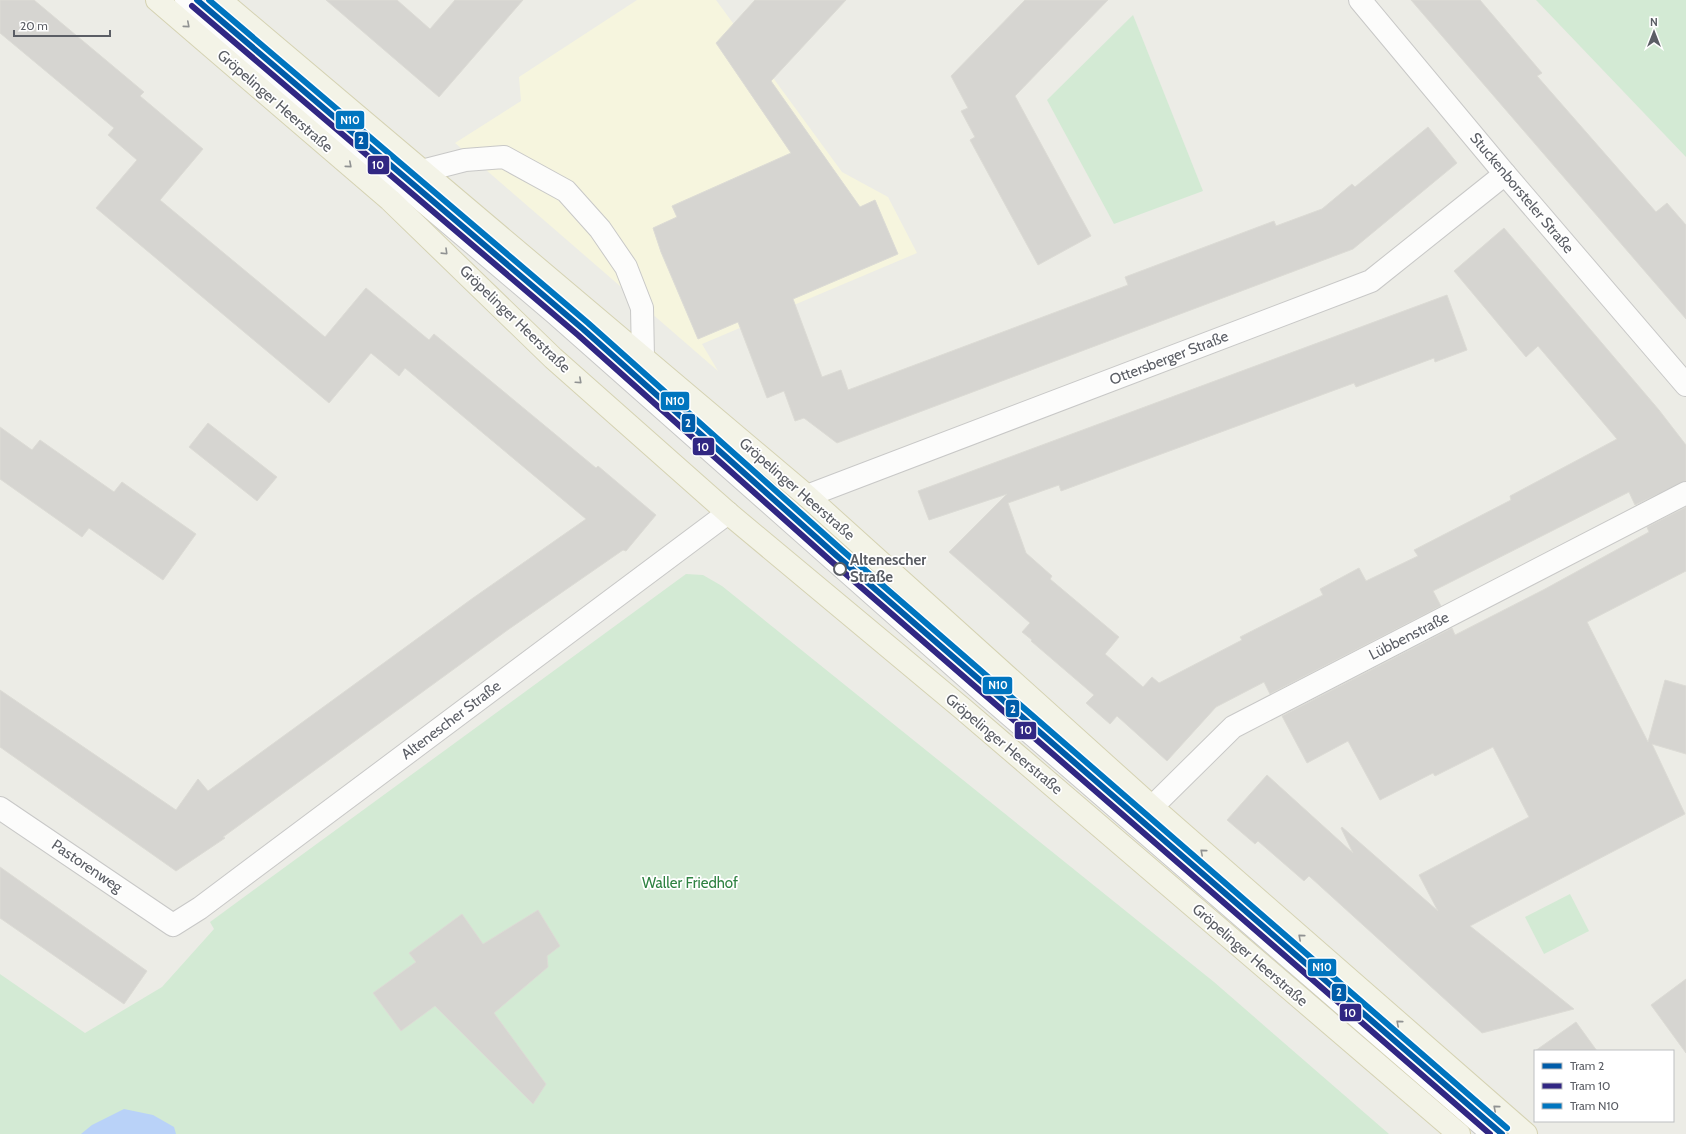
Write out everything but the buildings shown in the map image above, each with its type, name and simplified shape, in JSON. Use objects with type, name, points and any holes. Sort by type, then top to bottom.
[{"type":"main road","name":"Gröpelinger Heerstraße","points":[[157,0],[390,200],[553,358],[728,513],[963,709],[1459,1134]]},
{"type":"main road","name":"Gröpelinger Heerstraße","points":[[220,0],[807,496],[1152,807],[1526,1134]]},
{"type":"street","points":[[186,0],[562,319],[982,691],[1493,1134]]},
{"type":"street","name":"Stuckenborsteler Straße","points":[[1360,0],[1505,174],[1686,385]]},
{"type":"street","points":[[422,171],[465,160],[504,157],[566,191],[600,229],[626,267],[642,308],[643,358]]},
{"type":"street","name":"Ottersberger Straße","points":[[807,496],[1371,282],[1505,174]]},
{"type":"street","name":"Lübbenstraße","points":[[1152,807],[1232,727],[1686,493]]},
{"type":"street","name":"Altenescher Straße","points":[[173,925],[200,908],[728,513]]},
{"type":"street","name":"Pastorenweg","points":[[0,808],[173,925]]},
{"type":"shaded area","points":[[637,0],[716,0],[842,172],[888,197],[917,253],[702,344],[718,371],[455,143],[521,101],[519,77]]},
{"type":"green space","points":[[1536,0],[1686,0],[1686,157]]},
{"type":"green space","points":[[1133,15],[1203,191],[1114,224],[1047,100]]},
{"type":"green space","name":"Waller Friedhof","points":[[686,574],[703,575],[722,586],[1214,982],[1389,1134],[0,1134],[0,974],[85,1033],[162,987],[214,929],[210,922]]},
{"type":"green space","points":[[1570,894],[1589,931],[1544,954],[1525,917]]},
{"type":"water","points":[[124,1109],[153,1115],[174,1127],[176,1134],[81,1134],[92,1125]]},
{"type":"tram line","name":"2","points":[[197,0],[583,329],[837,556],[1502,1134]]},
{"type":"tram line","name":"N10","points":[[209,0],[588,323],[842,550],[1507,1128]]},
{"type":"tram line","name":"10","points":[[192,6],[578,335],[832,562],[1490,1134]]},
{"type":"place","name":"Altenescher Straße","points":[[840,569]]}]
